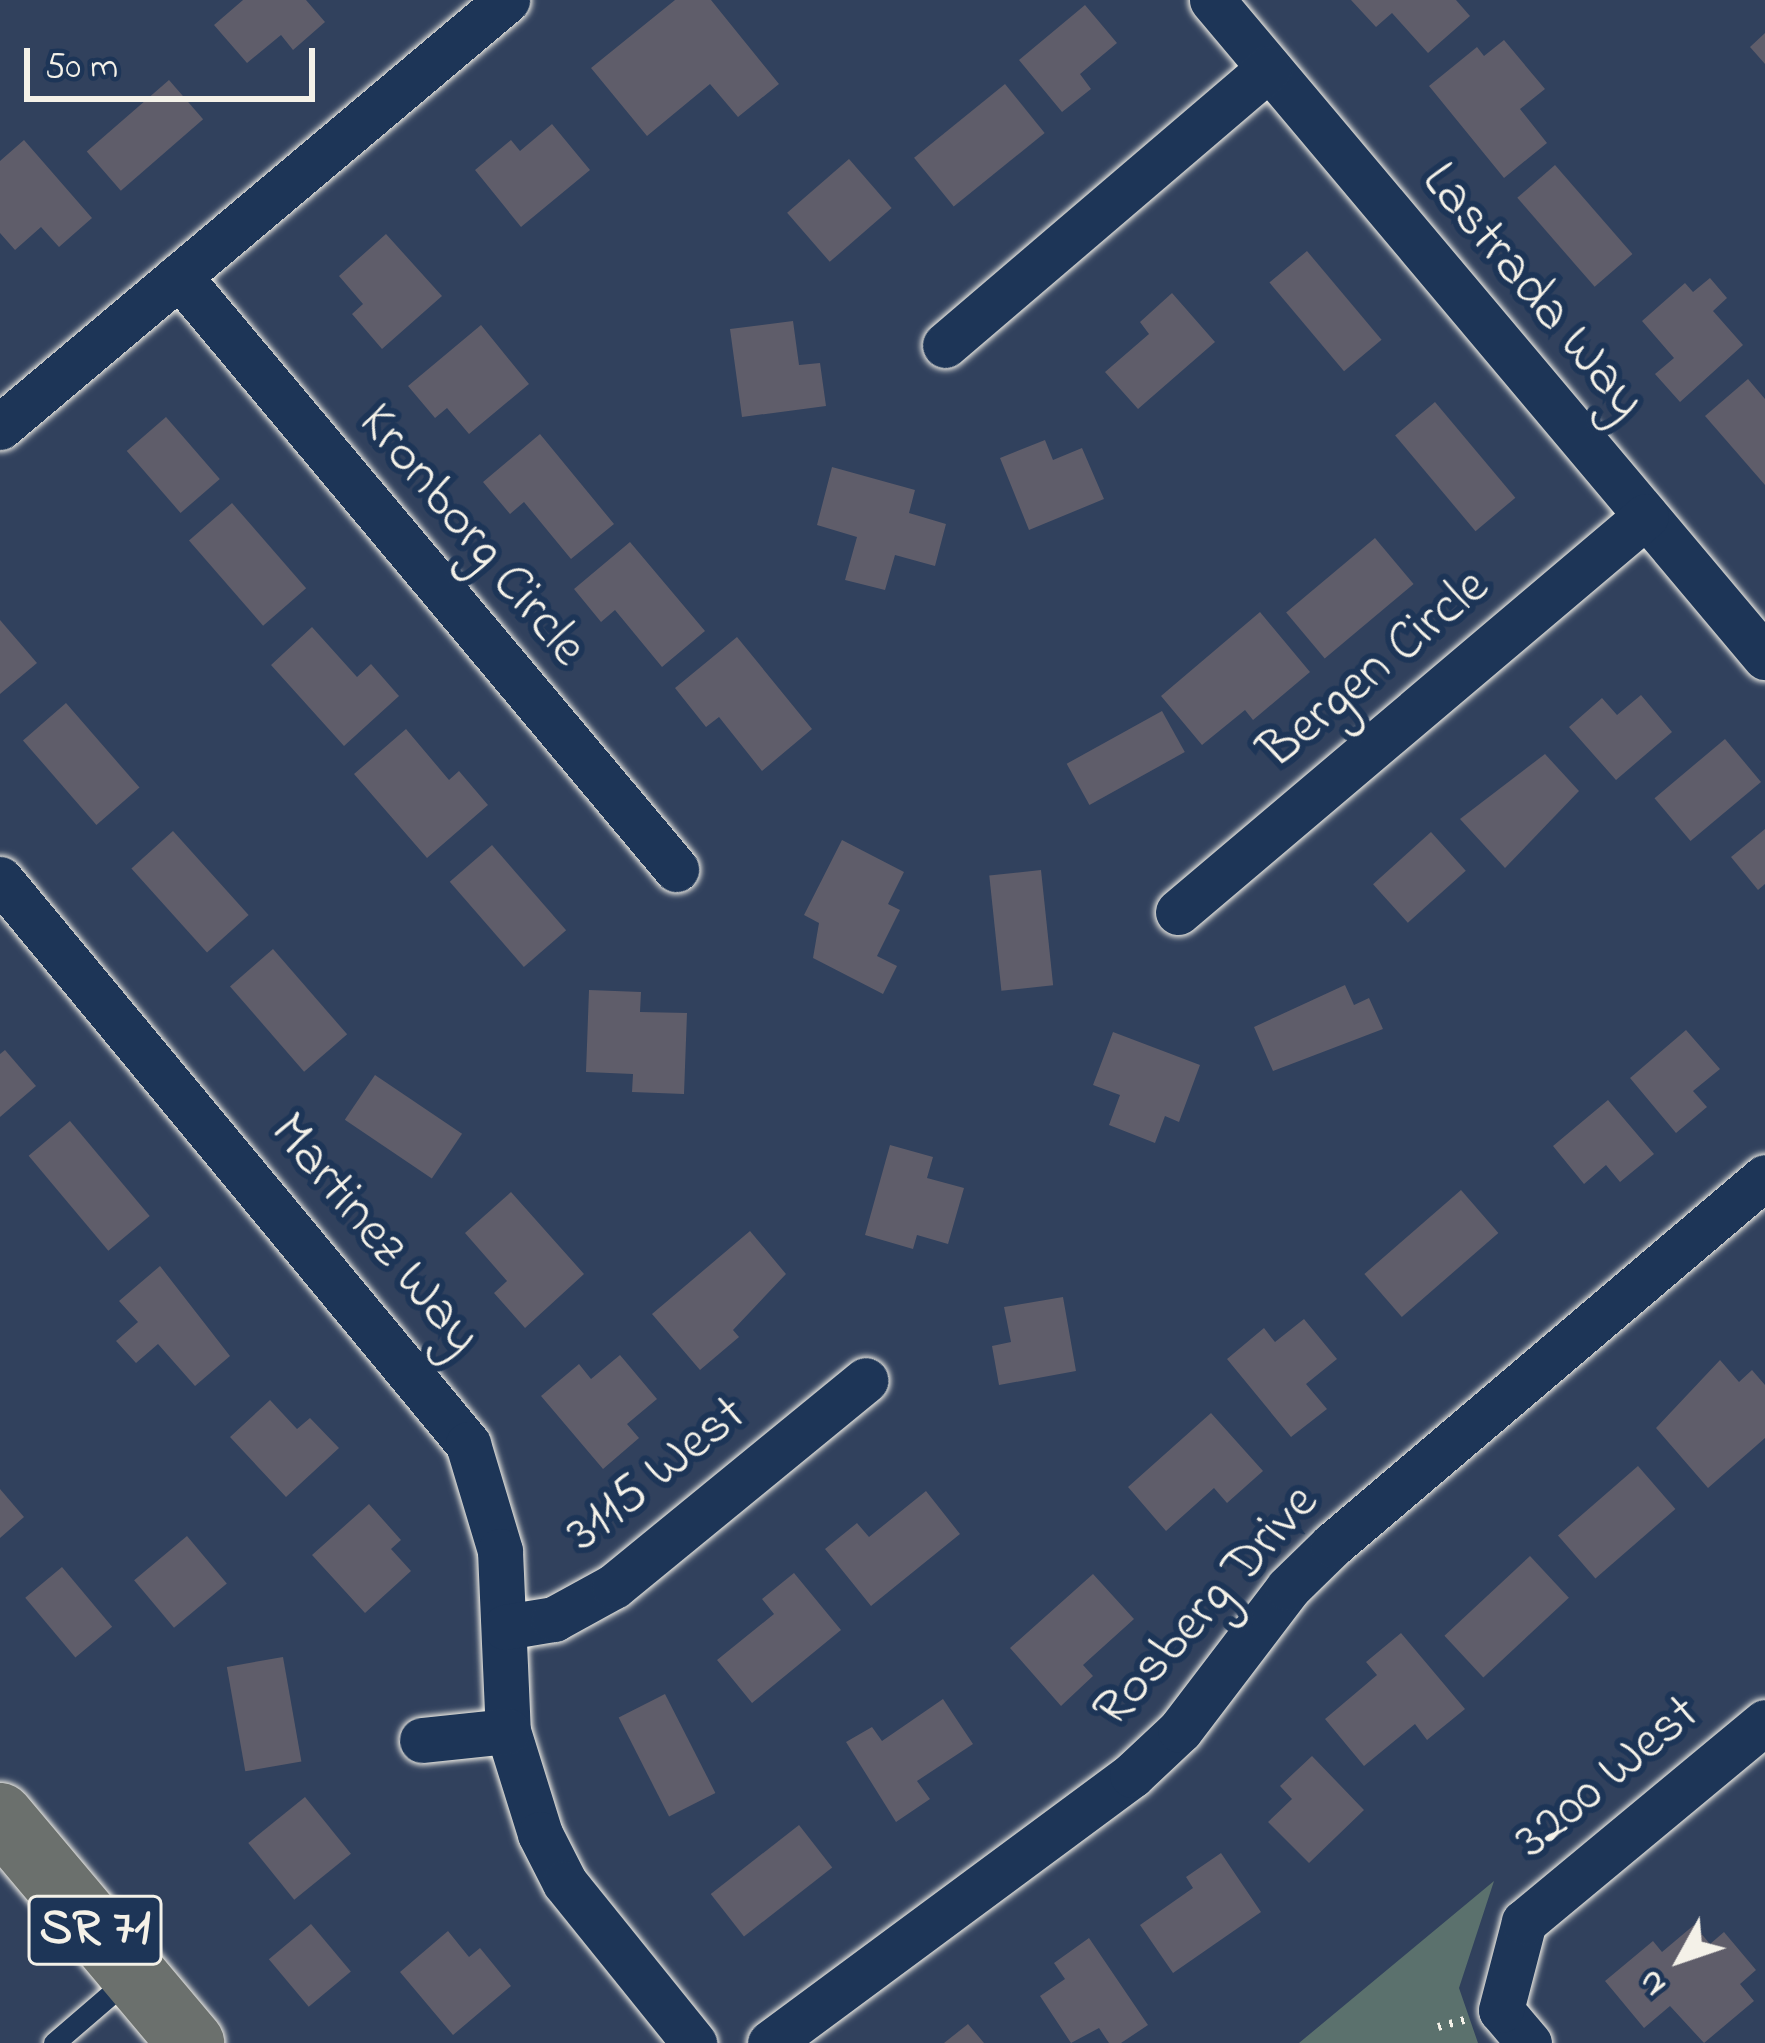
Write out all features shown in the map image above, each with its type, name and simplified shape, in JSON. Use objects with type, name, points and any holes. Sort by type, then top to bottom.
[{"type":"main road","name":"SR 71","points":[[0,1816],[191,2043]]},
{"type":"street","points":[[0,427],[507,0]]},
{"type":"street","name":"Lastrada Way","points":[[1212,0],[1765,657]]},
{"type":"street","points":[[944,345],[1269,68]]},
{"type":"street","name":"Kronborg Circle","points":[[179,276],[676,869]]},
{"type":"street","name":"Bergen Circle","points":[[1178,912],[1646,516]]},
{"type":"street","name":"Martinez Way","points":[[0,879],[442,1404],[486,1489],[505,1627],[508,1731],[540,1834],[565,1882],[694,2043]]},
{"type":"street","name":"Rosberg Drive","points":[[770,2043],[1132,1775],[1180,1730],[1288,1588],[1332,1545],[1765,1177]]},
{"type":"street","name":"3115 West","points":[[505,1627],[554,1619],[614,1586],[866,1380]]},
{"type":"street","name":"3200 West","points":[[1529,2043],[1502,2010],[1523,1922],[1765,1722]]},
{"type":"street","points":[[422,1740],[508,1731]]},
{"type":"lane","points":[[54,2043],[133,1975]]},
{"type":"path","points":[[1438,2027],[1466,2020]]},
{"type":"green space","points":[[1494,1881],[1459,1988],[1478,2043],[1299,2043]]},
{"type":"building","points":[[243,0],[306,0],[325,22],[293,50],[281,35],[247,63],[214,25]]},
{"type":"building","points":[[675,0],[711,0],[779,84],[738,117],[710,84],[647,136],[591,68]]},
{"type":"building","points":[[1351,0],[1456,0],[1470,16],[1428,53],[1392,13],[1376,27]]},
{"type":"building","points":[[1085,5],[1117,43],[1080,74],[1091,89],[1062,112],[1019,60]]},
{"type":"building","points":[[1765,33],[1765,64],[1750,47]]},
{"type":"building","points":[[1504,40],[1545,89],[1520,109],[1547,143],[1504,178],[1429,86],[1477,47],[1484,56]]},
{"type":"building","points":[[169,80],[203,119],[121,191],[87,152]]},
{"type":"building","points":[[1005,84],[1045,133],[954,207],[914,158]]},
{"type":"building","points":[[552,124],[590,170],[521,227],[475,170],[511,140],[520,151]]},
{"type":"building","points":[[24,140],[92,218],[59,247],[41,227],[15,250],[0,233],[0,161]]},
{"type":"building","points":[[849,159],[892,208],[830,262],[787,213]]},
{"type":"building","points":[[1555,165],[1632,254],[1595,287],[1517,198]]},
{"type":"building","points":[[386,234],[442,296],[382,349],[352,314],[363,304],[339,276]]},
{"type":"building","points":[[1307,251],[1382,340],[1344,371],[1269,282]]},
{"type":"building","points":[[1710,278],[1727,298],[1713,311],[1743,345],[1680,402],[1655,374],[1674,358],[1642,321],[1685,283],[1693,292]]},
{"type":"building","points":[[1172,293],[1215,342],[1138,409],[1105,372],[1149,334],[1140,322]]},
{"type":"building","points":[[793,321],[799,365],[820,363],[826,406],[742,417],[730,329]]},
{"type":"building","points":[[481,325],[529,384],[469,434],[447,408],[435,418],[408,386]]},
{"type":"building","points":[[1748,379],[1765,399],[1765,485],[1705,416]]},
{"type":"building","points":[[1435,402],[1515,498],[1476,531],[1395,435]]},
{"type":"building","points":[[166,417],[220,479],[181,513],[127,451]]},
{"type":"building","points":[[540,434],[614,524],[571,559],[524,502],[510,514],[483,482]]},
{"type":"building","points":[[1045,440],[1053,460],[1082,448],[1104,499],[1029,530],[1000,458]]},
{"type":"building","points":[[832,467],[915,490],[909,513],[946,524],[935,566],[895,555],[885,590],[845,580],[857,537],[817,525]]},
{"type":"building","points":[[232,503],[306,588],[263,626],[189,540]]},
{"type":"building","points":[[1375,538],[1414,584],[1325,659],[1286,613]]},
{"type":"building","points":[[630,542],[705,631],[662,667],[615,610],[601,622],[574,589]]},
{"type":"building","points":[[1260,612],[1310,672],[1253,720],[1245,710],[1202,745],[1161,696]]},
{"type":"building","points":[[0,620],[37,663],[0,694]]},
{"type":"building","points":[[312,627],[357,677],[371,664],[399,696],[344,746],[271,665]]},
{"type":"building","points":[[737,637],[812,729],[762,771],[719,717],[706,727],[675,688]]},
{"type":"building","points":[[1641,695],[1672,732],[1616,780],[1569,727],[1602,698],[1617,715]]},
{"type":"building","points":[[66,703],[139,788],[96,825],[23,740]]},
{"type":"building","points":[[1162,711],[1185,752],[1089,805],[1067,764]]},
{"type":"building","points":[[406,729],[449,780],[459,771],[488,805],[427,858],[354,774]]},
{"type":"building","points":[[1725,739],[1761,782],[1691,841],[1655,798]]},
{"type":"building","points":[[1545,754],[1579,791],[1505,868],[1460,819]]},
{"type":"building","points":[[1765,829],[1765,884],[1758,890],[1731,857]]},
{"type":"building","points":[[173,831],[249,915],[207,952],[131,868]]},
{"type":"building","points":[[1431,832],[1466,871],[1408,923],[1373,884]]},
{"type":"building","points":[[842,840],[904,872],[888,904],[900,910],[877,956],[897,966],[883,994],[813,958],[819,923],[804,915]]},
{"type":"building","points":[[492,845],[566,930],[524,967],[450,882]]},
{"type":"building","points":[[1041,870],[1053,985],[1001,991],[989,875]]},
{"type":"building","points":[[273,949],[347,1034],[304,1072],[230,986]]},
{"type":"building","points":[[1345,985],[1354,1005],[1369,998],[1383,1029],[1273,1071],[1254,1027]]},
{"type":"building","points":[[589,990],[641,992],[640,1012],[687,1013],[684,1094],[632,1092],[633,1074],[586,1072]]},
{"type":"building","points":[[1686,1030],[1720,1069],[1693,1091],[1707,1107],[1676,1133],[1630,1078]]},
{"type":"building","points":[[1113,1032],[1200,1065],[1179,1122],[1165,1116],[1155,1143],[1109,1125],[1120,1095],[1093,1085]]},
{"type":"building","points":[[5,1050],[36,1086],[0,1117],[0,1054]]},
{"type":"building","points":[[375,1075],[462,1134],[432,1178],[345,1120]]},
{"type":"building","points":[[1608,1100],[1654,1154],[1620,1182],[1606,1165],[1584,1184],[1553,1146]]},
{"type":"building","points":[[70,1121],[150,1216],[108,1251],[29,1156]]},
{"type":"building","points":[[890,1145],[933,1157],[927,1178],[964,1188],[948,1244],[917,1235],[913,1249],[865,1235]]},
{"type":"building","points":[[1461,1190],[1498,1233],[1402,1317],[1364,1274]]},
{"type":"building","points":[[511,1192],[584,1274],[525,1328],[494,1293],[507,1281],[465,1233]]},
{"type":"building","points":[[750,1231],[786,1274],[733,1330],[739,1337],[700,1370],[652,1314]]},
{"type":"building","points":[[160,1266],[230,1356],[195,1386],[158,1344],[136,1363],[116,1341],[138,1322],[119,1301]]},
{"type":"building","points":[[1063,1297],[1076,1371],[999,1385],[992,1346],[1011,1342],[1004,1307]]},
{"type":"building","points":[[1304,1319],[1337,1359],[1306,1384],[1327,1409],[1291,1437],[1227,1359],[1264,1328],[1275,1342]]},
{"type":"building","points":[[620,1355],[657,1399],[627,1424],[639,1438],[603,1469],[541,1396],[579,1364],[591,1379]]},
{"type":"building","points":[[1720,1360],[1739,1382],[1752,1370],[1765,1385],[1765,1438],[1708,1488],[1656,1428]]},
{"type":"building","points":[[270,1400],[297,1429],[310,1418],[339,1448],[286,1497],[230,1437]]},
{"type":"building","points":[[1211,1413],[1263,1471],[1227,1503],[1214,1488],[1166,1531],[1128,1487]]},
{"type":"building","points":[[1638,1466],[1675,1509],[1595,1579],[1558,1536]]},
{"type":"building","points":[[0,1489],[24,1517],[0,1538]]},
{"type":"building","points":[[926,1491],[960,1534],[871,1606],[825,1549],[857,1523],[869,1537]]},
{"type":"building","points":[[369,1504],[401,1540],[391,1549],[411,1571],[365,1613],[312,1555]]},
{"type":"building","points":[[187,1536],[227,1583],[174,1628],[134,1580]]},
{"type":"building","points":[[1530,1556],[1569,1598],[1483,1677],[1444,1636]]},
{"type":"building","points":[[62,1567],[112,1627],[75,1658],[25,1598]]},
{"type":"building","points":[[794,1573],[841,1630],[752,1703],[717,1660],[774,1614],[762,1599]]},
{"type":"building","points":[[1093,1574],[1134,1619],[1083,1665],[1093,1676],[1061,1706],[1010,1648]]},
{"type":"building","points":[[1401,1633],[1465,1709],[1427,1740],[1415,1724],[1364,1766],[1325,1719],[1377,1675],[1366,1662]]},
{"type":"building","points":[[283,1657],[301,1761],[245,1771],[227,1667]]},
{"type":"building","points":[[665,1694],[715,1793],[669,1817],[619,1718]]},
{"type":"building","points":[[943,1699],[973,1744],[917,1781],[930,1799],[896,1822],[846,1742],[872,1727],[882,1741]]},
{"type":"building","points":[[1312,1756],[1364,1810],[1309,1863],[1268,1822],[1292,1799],[1280,1786]]},
{"type":"building","points":[[305,1797],[351,1854],[294,1900],[248,1843]]},
{"type":"building","points":[[799,1825],[832,1868],[744,1937],[711,1894]]},
{"type":"building","points":[[1221,1853],[1261,1912],[1173,1973],[1140,1925],[1193,1888],[1186,1877]]},
{"type":"building","points":[[311,1924],[351,1971],[309,2007],[269,1959]]},
{"type":"building","points":[[1694,1925],[1710,1944],[1724,1932],[1756,1970],[1740,1984],[1754,2001],[1704,2043],[1670,2006],[1644,2028],[1605,1981],[1653,1941],[1662,1952]]},
{"type":"building","points":[[448,1931],[469,1957],[480,1948],[511,1986],[453,2035],[400,1972]]},
{"type":"building","points":[[1089,1938],[1148,2025],[1121,2043],[1109,2043],[1099,2028],[1071,2043],[1040,1996],[1065,1979],[1054,1963]]},
{"type":"building","points":[[968,2024],[984,2043],[944,2043]]}]
